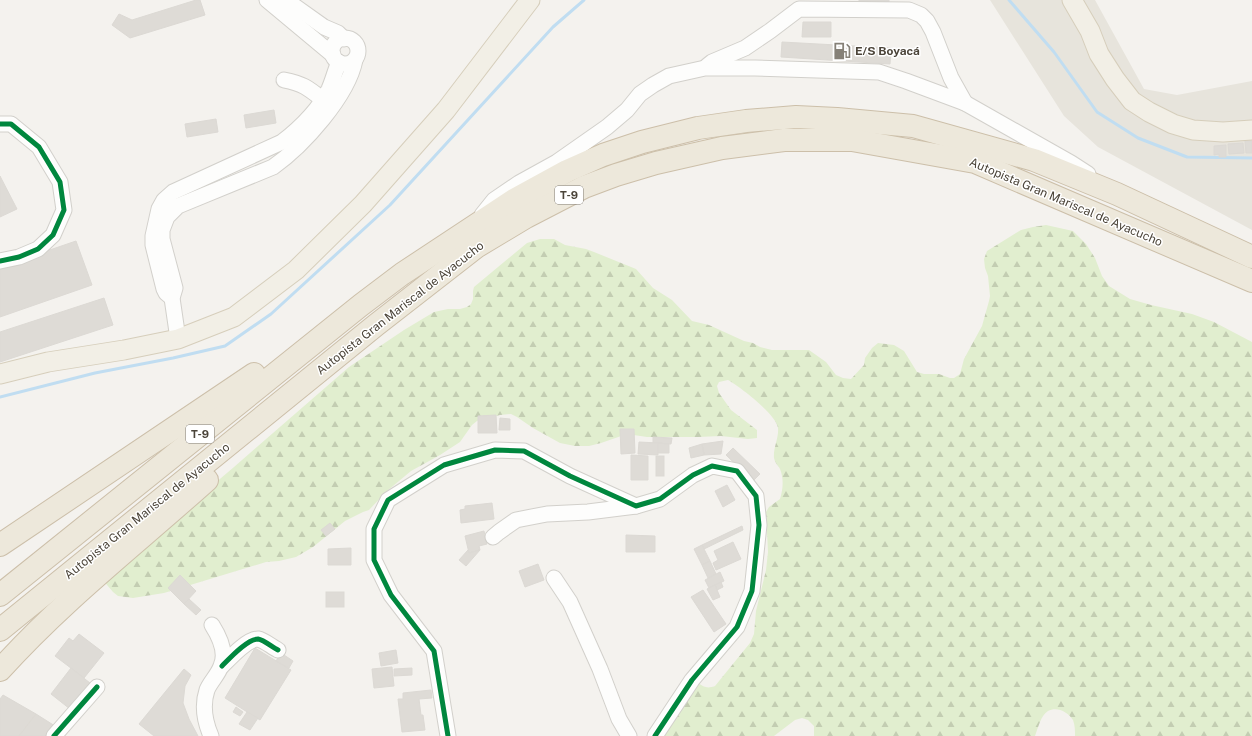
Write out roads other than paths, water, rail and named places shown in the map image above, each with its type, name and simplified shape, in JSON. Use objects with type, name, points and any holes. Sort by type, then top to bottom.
[{"type":"highway","name":"Autopista Gran Mariscal de Ayacucho","points":[[0,595],[337,324],[402,274],[514,200],[567,171],[604,155],[636,144],[698,128],[746,121],[796,117],[913,126],[1034,160],[1117,194],[1252,257]]},
{"type":"highway","name":"Autopista Gran Mariscal de Ayacucho","points":[[0,630],[476,246],[526,217],[584,188],[616,175],[656,163],[722,148],[784,140],[852,140],[975,162],[1252,281]]},
{"type":"highway","points":[[0,545],[280,357],[381,281],[402,274]]},
{"type":"highway","points":[[0,670],[45,624],[114,561],[363,344],[414,295]]},
{"type":"main road","points":[[0,374],[48,362],[124,350],[178,339],[234,317],[296,270],[363,204],[446,110],[530,0]]},
{"type":"main road","points":[[1072,0],[1090,31],[1098,54],[1132,101],[1149,112],[1173,124],[1193,130],[1223,132],[1252,130]]},
{"type":"street","points":[[267,0],[336,59],[347,64],[355,60]]},
{"type":"street","points":[[178,339],[172,298],[175,288],[162,239],[162,230],[167,217],[178,206],[274,167],[309,134],[330,109],[348,80],[355,60],[358,57],[358,48],[353,41],[344,39],[338,33],[324,27],[286,0]]},
{"type":"street","points":[[705,68],[712,62],[745,48],[798,9],[909,10],[921,15],[927,21],[933,32],[951,78],[965,103]]},
{"type":"street","points":[[172,298],[164,289],[153,245],[159,209],[164,200],[173,192],[282,142],[297,130],[306,121],[328,90],[336,59],[334,46],[336,42],[344,39]]},
{"type":"street","points":[[474,226],[494,200],[607,128],[627,110],[640,94],[669,76],[705,68],[879,72],[965,103],[1071,163],[1117,194]]},
{"type":"street","points":[[284,80],[307,87],[322,99]]},
{"type":"street","points":[[0,124],[11,124],[39,148],[60,182],[64,210],[53,235],[38,250],[19,257],[0,261]]},
{"type":"street","points":[[448,736],[434,651],[391,595],[374,560],[374,529],[388,500],[444,465],[494,450],[524,451],[570,476],[636,506]]},
{"type":"street","points":[[493,538],[516,520],[547,514],[588,512],[636,506],[660,499],[693,475],[712,466],[736,471],[756,496],[759,525],[752,591],[737,627],[692,680],[655,736]]},
{"type":"street","points":[[554,578],[570,602],[600,669],[619,719],[629,736]]},
{"type":"street","points":[[212,625],[217,632],[222,647],[222,666]]},
{"type":"street","points":[[210,736],[206,720],[205,704],[207,688],[222,666],[243,646],[253,640],[259,639],[278,650]]},
{"type":"street","points":[[54,736],[97,687]]},
{"type":"waterway","points":[[0,397],[95,373],[225,346],[271,314],[390,205],[553,27],[584,0]]},
{"type":"waterway","points":[[1009,0],[1054,52],[1097,112],[1138,138],[1187,157],[1252,158]]},
{"type":"place","name":"E/S Boyacá","points":[[842,51]]}]
